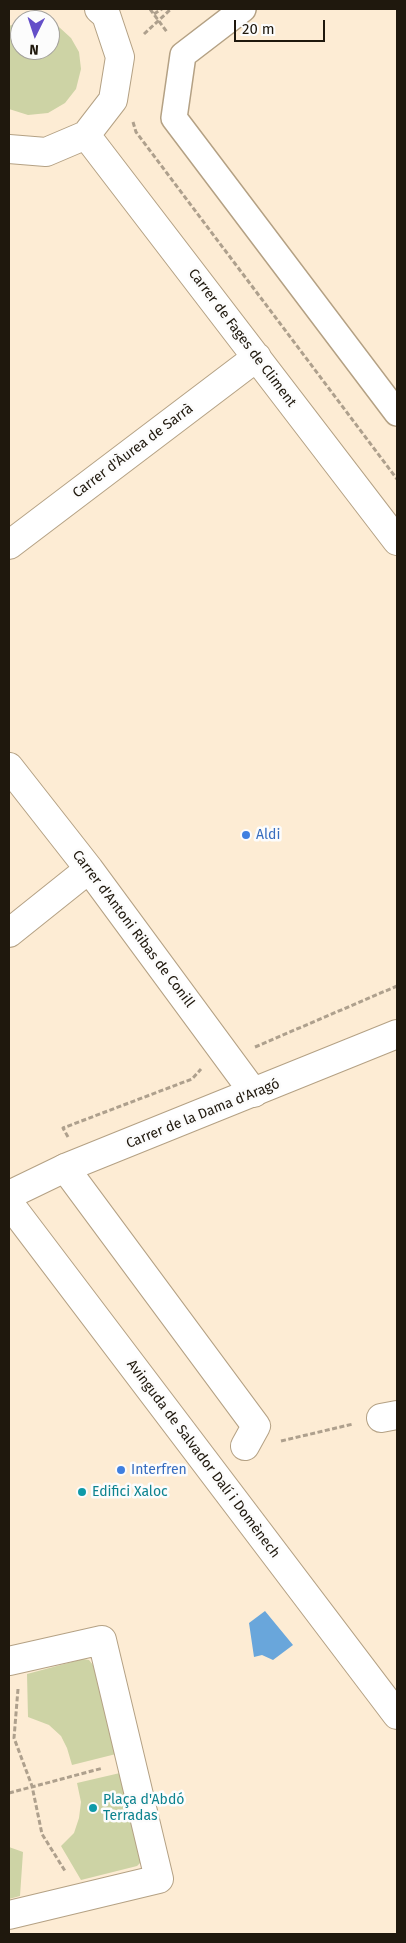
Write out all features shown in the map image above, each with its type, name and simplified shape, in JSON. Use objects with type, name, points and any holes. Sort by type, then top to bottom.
[{"type":"street","points":[[243,9],[183,55],[174,118],[397,413]]},
{"type":"street","points":[[9,149],[46,152],[86,134],[113,100],[120,56],[106,11]]},
{"type":"street","name":"Carrer de Fages de Climent","points":[[86,134],[397,541]]},
{"type":"street","name":"Carrer d'Àurea de Sarrà","points":[[9,545],[258,358]]},
{"type":"street","name":"Carrer d'Antoni Ribas de Conill","points":[[9,767],[89,869],[254,1093]]},
{"type":"street","points":[[9,934],[89,869]]},
{"type":"street","name":"Carrer de la Dama d'Aragó","points":[[9,1195],[65,1168],[397,1034]]},
{"type":"street","points":[[65,1168],[250,1436]]},
{"type":"street","name":"Avinguda de Salvador Dalí i Domènech","points":[[9,1203],[397,1714]]},
{"type":"street","points":[[9,1915],[159,1879],[102,1640],[14,1673]]},
{"type":"path","points":[[154,14],[162,9]]},
{"type":"path","points":[[250,1436],[279,1442],[389,1416]]},
{"type":"path","points":[[14,1673],[14,1738],[32,1786],[42,1834],[67,1874]]},
{"type":"path","points":[[9,1793],[109,1767]]},
{"type":"green space","points":[[9,26],[10,60],[60,60],[60,28],[71,38],[79,52],[81,69],[76,89],[65,103],[48,113],[28,115],[9,109]]},
{"type":"green space","points":[[83,1659],[89,1660],[93,1665],[116,1754],[72,1765],[61,1736],[49,1725],[28,1717],[27,1674]]},
{"type":"green space","points":[[120,1773],[142,1858],[137,1866],[81,1880],[61,1846],[74,1833],[79,1818],[81,1802],[77,1783]]},
{"type":"green space","points":[[9,1847],[23,1852],[20,1896],[9,1899]]},
{"type":"water","points":[[265,1611],[293,1645],[273,1660],[262,1655],[254,1657],[249,1623]]},
{"type":"place","name":"Aldi","points":[[246,835]]},
{"type":"place","name":"Interfren","points":[[121,1470]]},
{"type":"place","name":"Edifici Xaloc","points":[[82,1492]]},
{"type":"place","name":"Plaça d'Abdó Terradas","points":[[93,1808]]}]
